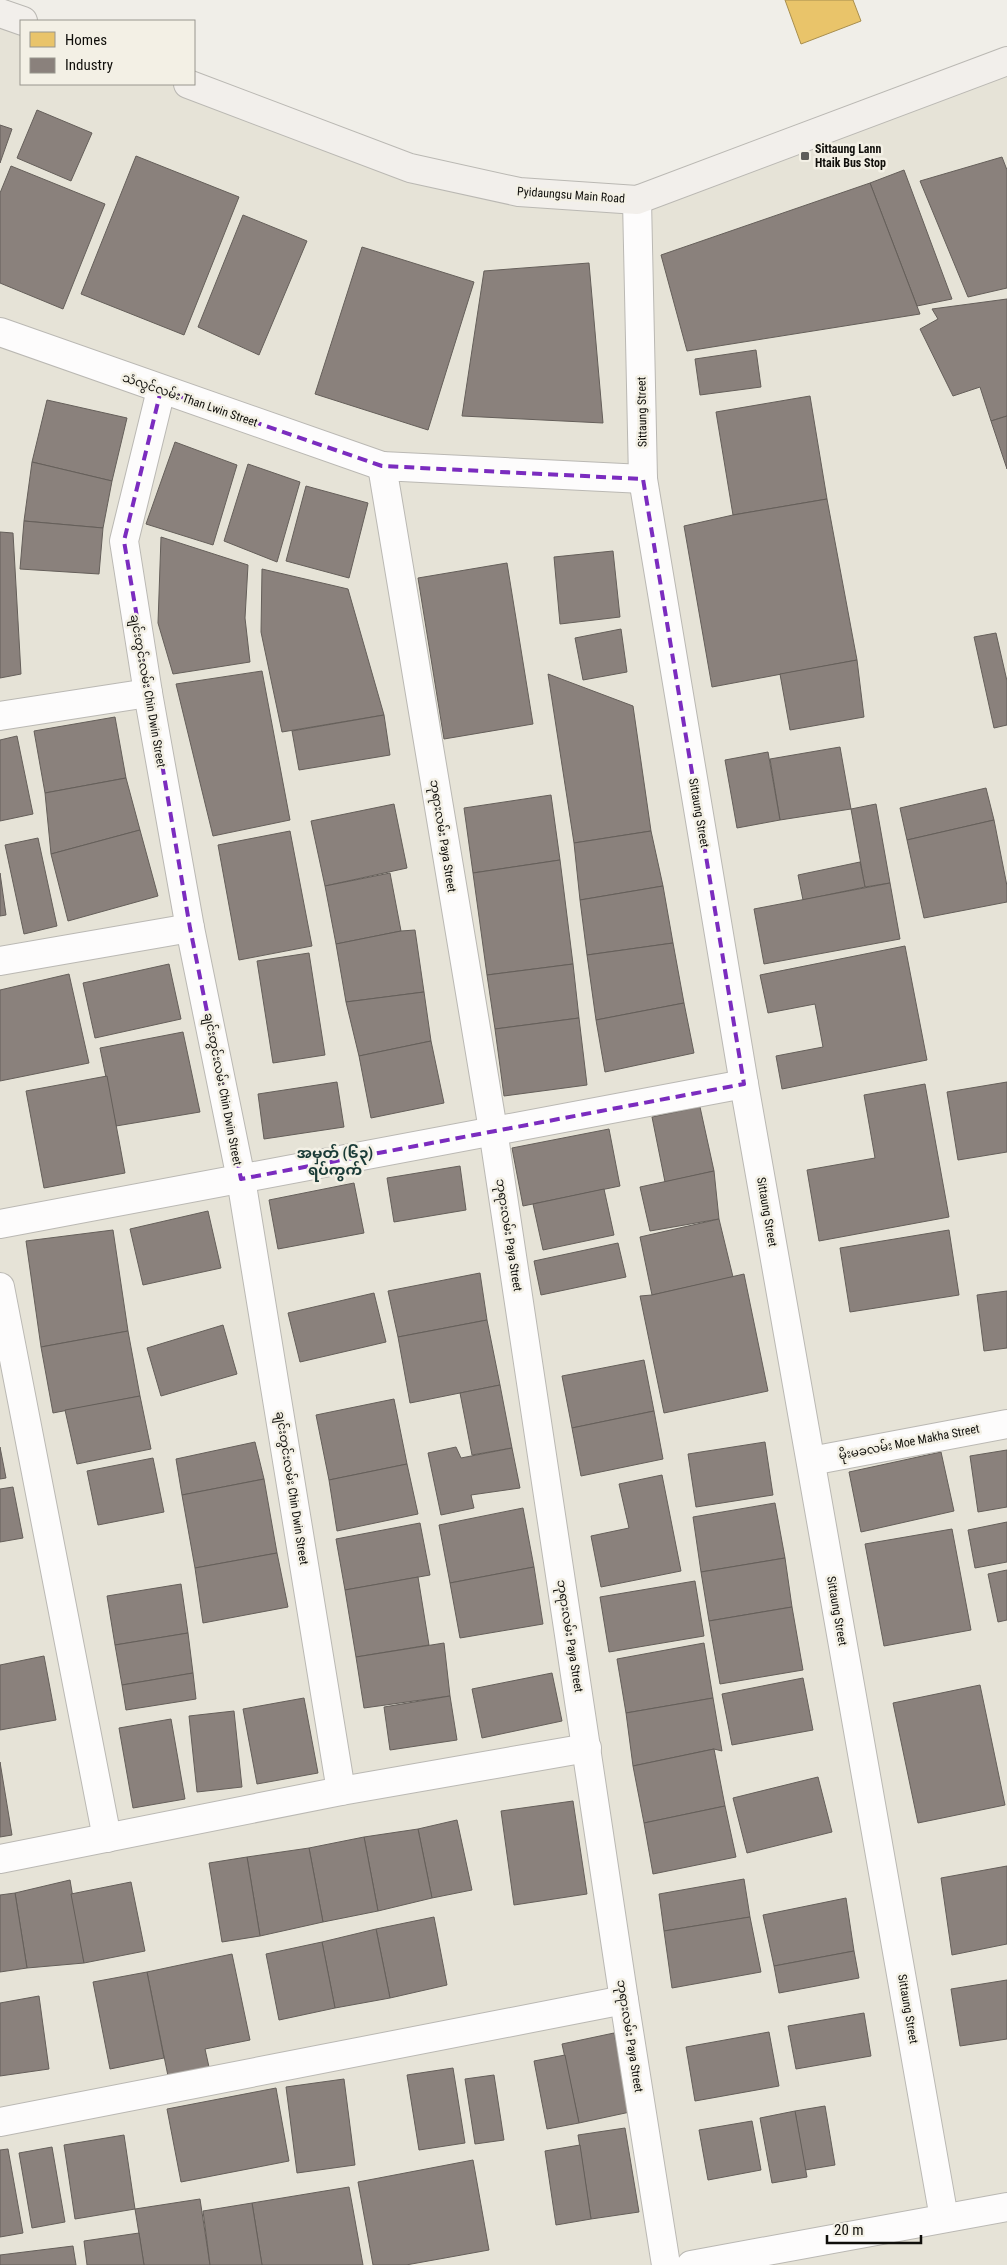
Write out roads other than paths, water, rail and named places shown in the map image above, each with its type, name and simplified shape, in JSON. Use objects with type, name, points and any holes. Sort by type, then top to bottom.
[{"type":"main road","points":[[0,13],[20,20]]},
{"type":"main road","name":"Pyidaungsu Main Road","points":[[191,85],[410,168],[518,192],[637,200],[1007,61]]},
{"type":"street","name":"Sittaung Street","points":[[637,200],[643,480],[744,1084],[944,2218]]},
{"type":"street","name":"သံလွင်လမ်း Than Lwin Street","points":[[0,332],[382,466]]},
{"type":"street","name":"ချင်းတွင်းလမ်း Chin Dwin Street","points":[[161,390],[124,541],[148,693],[190,928],[241,1179],[342,1791]]},
{"type":"street","points":[[382,466],[643,480]]},
{"type":"street","name":"ဘုရားလမ်း Paya Street","points":[[382,466],[493,1130],[624,2000],[666,2265]]},
{"type":"street","points":[[0,716],[148,693]]},
{"type":"street","points":[[0,961],[190,928]]},
{"type":"street","points":[[0,1224],[744,1084]]},
{"type":"street","points":[[0,1287],[107,1838]]},
{"type":"street","name":"မိုးမခလမ်း Moe Makha Street","points":[[811,1461],[1007,1424]]},
{"type":"street","points":[[0,1859],[342,1791],[587,1748]]},
{"type":"street","points":[[0,2122],[624,2000]]},
{"type":"street","points":[[691,2265],[1007,2207]]},
{"type":"place","name":"Sittaung Lann Htaik Bus Stop","points":[[805,156]]},
{"type":"district","name":"အမှတ် (၆၃) ရပ်ကွက်","points":[[335,1162]]}]
